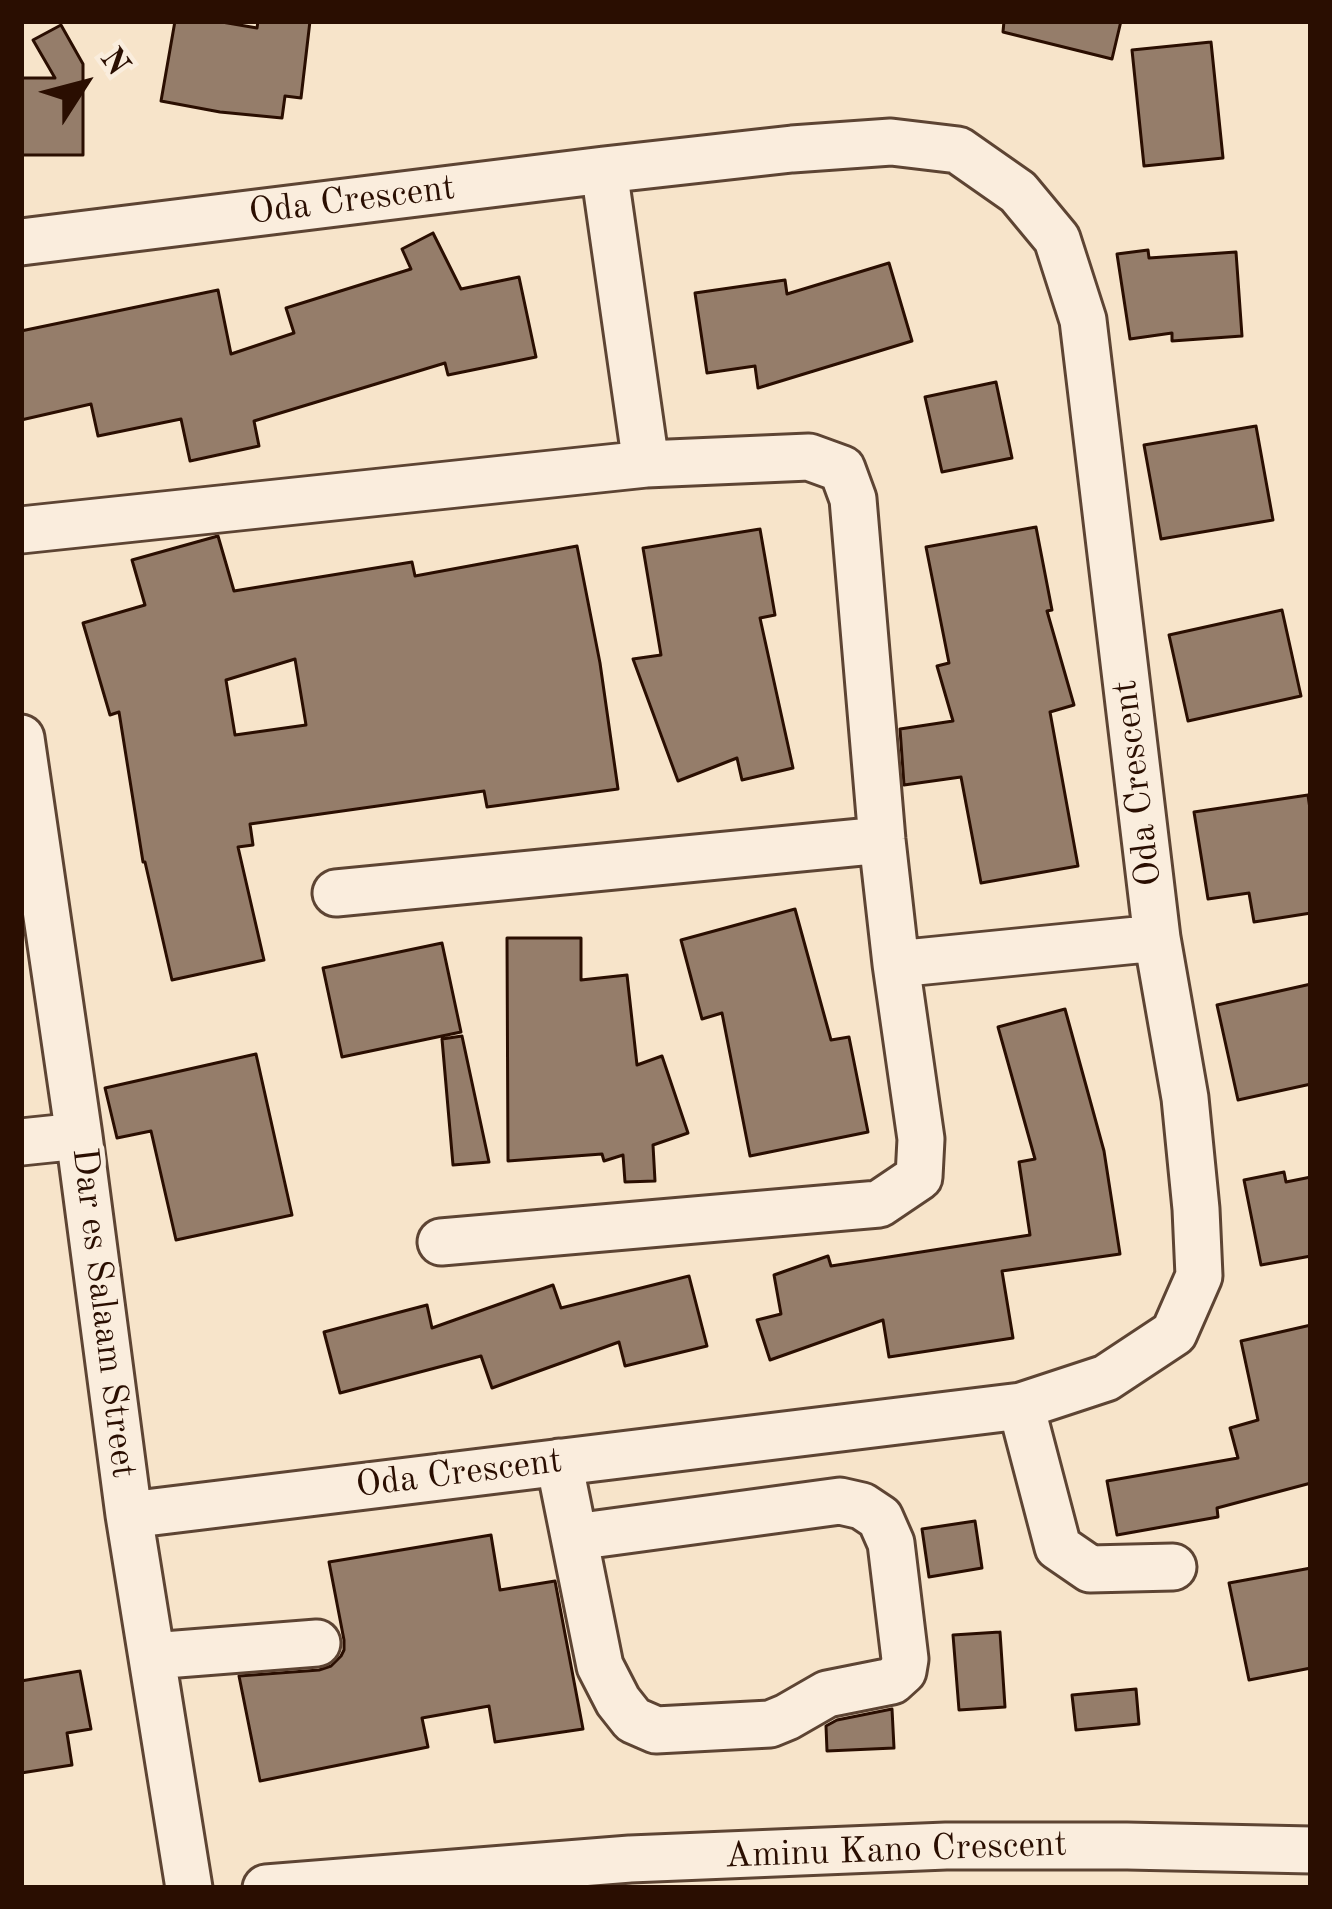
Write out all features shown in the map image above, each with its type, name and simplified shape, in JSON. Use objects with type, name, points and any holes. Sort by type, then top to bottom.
[{"type":"street","name":"Oda Crescent","points":[[21,242],[604,170],[891,142],[958,150],[1018,192],[1057,239],[1083,320],[1157,938],[1185,1098],[1199,1276],[1174,1333],[1106,1378],[1022,1406],[129,1515]]},
{"type":"street","points":[[604,170],[646,464]]},
{"type":"street","points":[[21,530],[646,464],[809,457],[842,469],[853,499],[882,840],[921,1139],[919,1178],[879,1204],[441,1242]]},
{"type":"street","name":"Dar es Salaam Street","points":[[21,738],[80,1136],[129,1515],[188,1888]]},
{"type":"street","points":[[335,893],[882,840]]},
{"type":"street","points":[[896,964],[1157,938]]},
{"type":"street","points":[[21,1142],[80,1136]]},
{"type":"street","points":[[1022,1406],[1058,1547],[1090,1569],[1173,1568]]},
{"type":"street","points":[[559,1462],[600,1666],[633,1720],[656,1730],[770,1724],[827,1694],[892,1681],[903,1671],[891,1544],[880,1518],[862,1506],[840,1501],[575,1537]]},
{"type":"street","points":[[152,1656],[317,1642]]},
{"type":"street","name":"Aminu Kano Crescent","points":[[266,1888],[630,1859],[948,1867],[1127,1846],[1311,1850]]},
{"type":"building","points":[[175,21],[257,28],[258,21],[310,21],[301,98],[285,96],[282,118],[161,101]]},
{"type":"building","points":[[1004,21],[1121,21],[1112,59],[1003,32]]},
{"type":"building","points":[[61,25],[83,64],[83,155],[21,155],[21,78],[55,78],[33,40]]},
{"type":"building","points":[[1211,42],[1223,158],[1144,166],[1132,50]]},
{"type":"building","points":[[433,233],[461,289],[519,277],[536,357],[448,375],[445,363],[254,421],[259,446],[190,461],[181,419],[98,436],[91,404],[21,420],[21,331],[218,290],[231,354],[294,333],[286,308],[411,269],[402,249]]},
{"type":"building","points":[[1148,250],[1149,258],[1236,252],[1242,336],[1172,341],[1172,333],[1130,339],[1117,254]]},
{"type":"building","points":[[889,263],[912,341],[758,388],[755,366],[707,373],[695,293],[785,280],[787,294]]},
{"type":"building","points":[[996,382],[1012,458],[942,472],[925,397]]},
{"type":"building","points":[[1256,426],[1273,520],[1161,539],[1144,445]]},
{"type":"building","points":[[1036,527],[1052,610],[1047,611],[1074,705],[1050,712],[1078,866],[981,883],[961,777],[904,785],[900,729],[953,721],[937,666],[949,663],[926,547]]},
{"type":"building","points":[[760,529],[775,615],[760,618],[793,768],[742,780],[737,758],[678,781],[633,659],[661,655],[643,548]]},
{"type":"building","points":[[218,536],[234,591],[412,562],[415,576],[577,546],[618,789],[487,807],[484,791],[250,824],[253,845],[238,847],[264,960],[172,980],[143,862],[119,712],[110,715],[83,623],[145,605],[132,560]],"holes":[[[295,659],[306,725],[235,735],[226,680]]]},
{"type":"building","points":[[1282,610],[1301,696],[1188,721],[1169,635]]},
{"type":"building","points":[[1308,795],[1311,913],[1254,922],[1249,893],[1208,899],[1194,812]]},
{"type":"building","points":[[795,909],[831,1040],[849,1037],[868,1132],[750,1156],[722,1013],[702,1019],[681,940]]},
{"type":"building","points":[[507,938],[581,938],[581,980],[627,975],[637,1065],[662,1056],[688,1133],[653,1145],[655,1181],[625,1182],[623,1155],[604,1161],[602,1154],[508,1161]]},
{"type":"building","points":[[442,943],[461,1032],[342,1057],[323,968]]},
{"type":"building","points":[[1311,984],[1311,1084],[1238,1100],[1217,1005]]},
{"type":"building","points":[[1065,1009],[1104,1151],[1120,1254],[1002,1271],[1013,1338],[889,1357],[883,1320],[770,1360],[757,1320],[781,1314],[774,1275],[828,1256],[831,1266],[1030,1235],[1019,1162],[1035,1159],[998,1027]]},
{"type":"building","points":[[462,1036],[489,1162],[453,1165],[442,1039]]},
{"type":"building","points":[[256,1054],[292,1215],[176,1240],[151,1131],[117,1138],[105,1088]]},
{"type":"building","points":[[1284,1172],[1286,1182],[1311,1177],[1311,1256],[1261,1265],[1244,1180]]},
{"type":"building","points":[[689,1276],[707,1346],[625,1366],[619,1342],[492,1388],[481,1356],[340,1393],[324,1332],[427,1305],[432,1328],[553,1285],[561,1308]]},
{"type":"building","points":[[1311,1325],[1311,1483],[1217,1508],[1218,1517],[1117,1535],[1107,1481],[1238,1458],[1230,1428],[1258,1420],[1241,1341]]},
{"type":"building","points":[[975,1521],[982,1568],[929,1577],[922,1529]]},
{"type":"building","points":[[491,1535],[500,1590],[555,1581],[583,1729],[495,1742],[489,1706],[422,1718],[428,1747],[260,1781],[239,1676],[319,1670],[341,1656],[344,1640],[329,1562]]},
{"type":"building","points":[[1311,1568],[1311,1668],[1249,1680],[1229,1583]]},
{"type":"building","points":[[1000,1632],[1005,1707],[959,1710],[953,1635]]},
{"type":"building","points":[[80,1671],[91,1729],[67,1733],[72,1765],[21,1773],[21,1681]]},
{"type":"building","points":[[1136,1689],[1139,1724],[1076,1730],[1072,1695]]},
{"type":"building","points":[[892,1709],[894,1748],[827,1751],[826,1726]]}]
